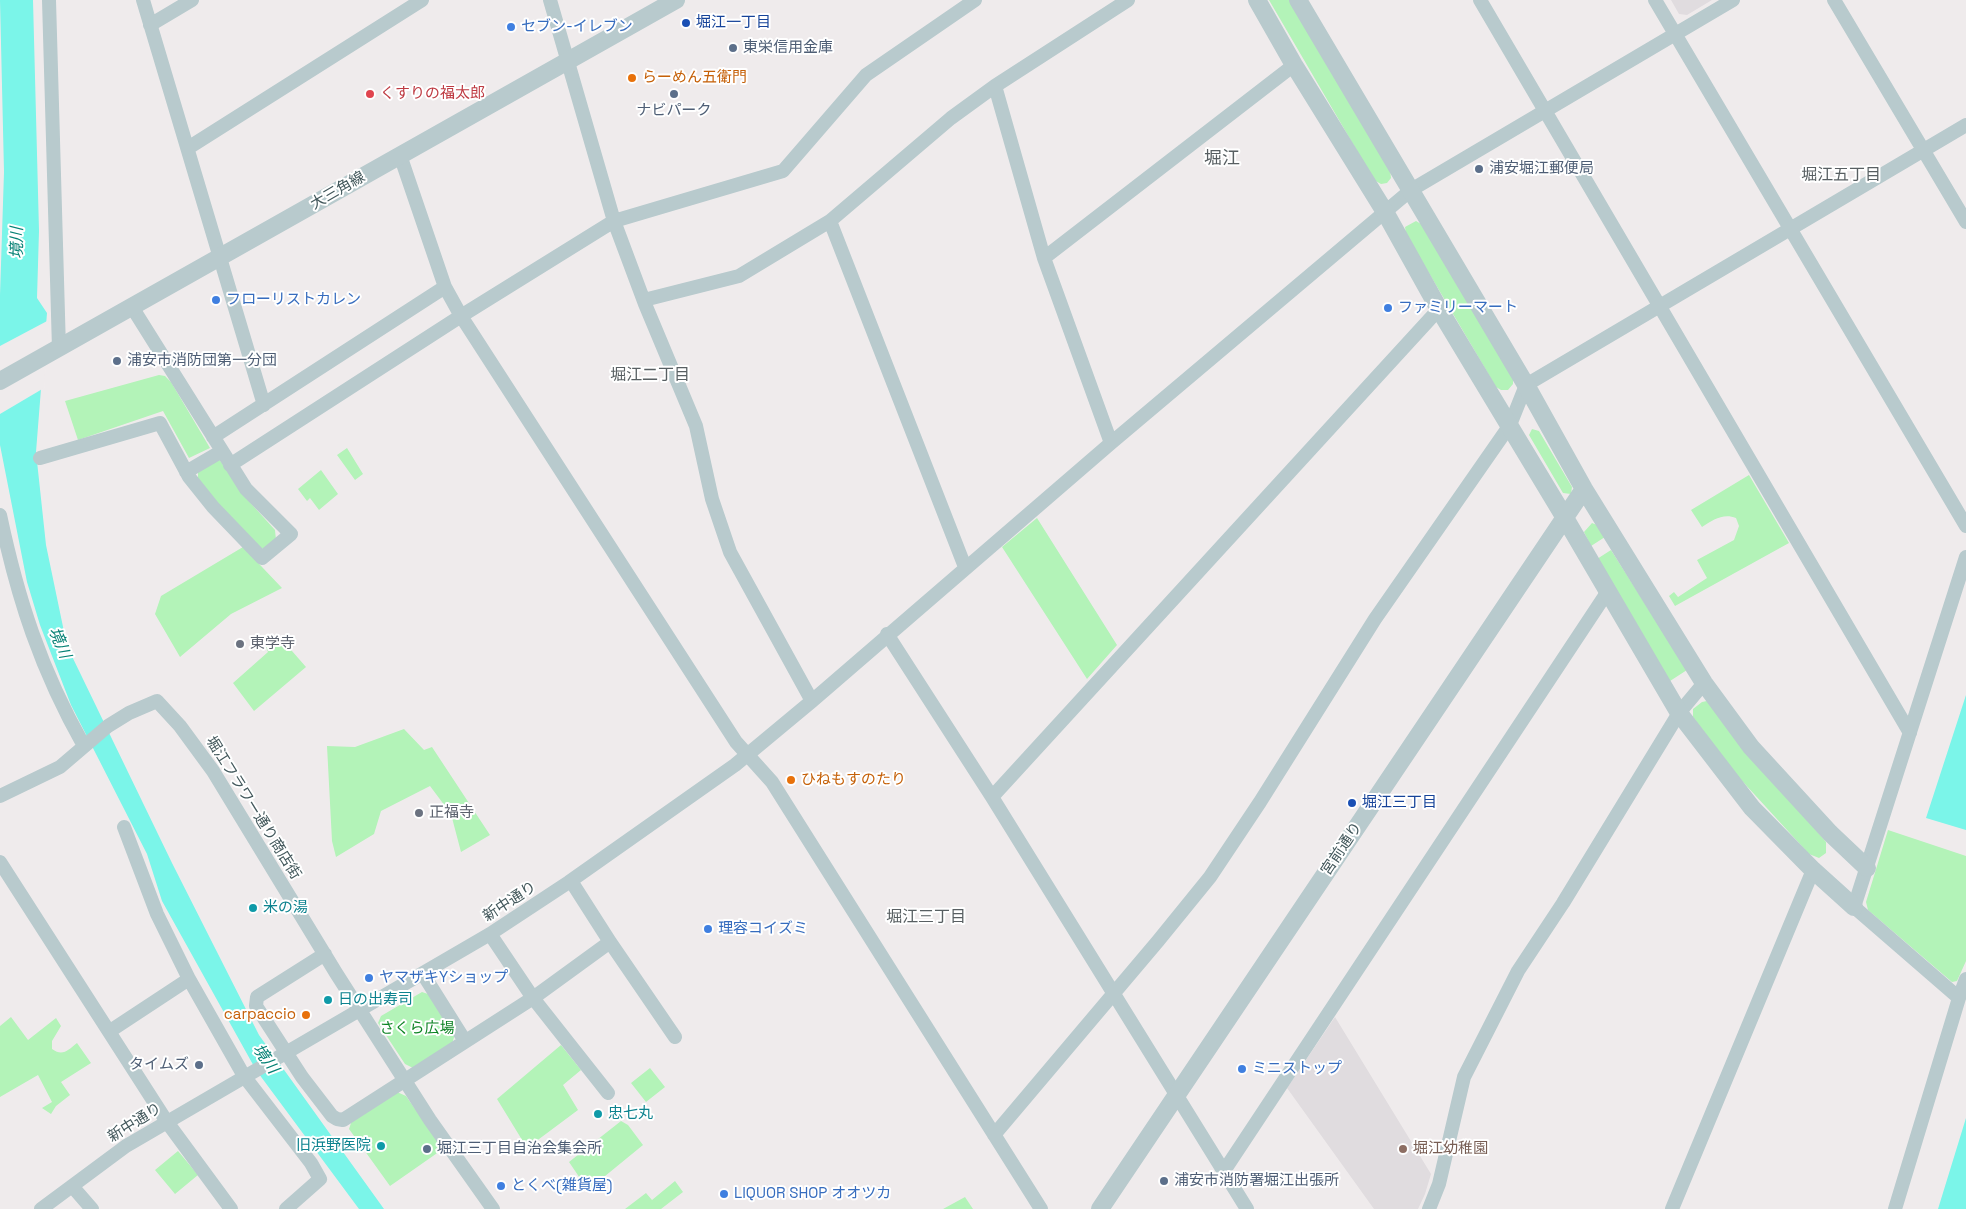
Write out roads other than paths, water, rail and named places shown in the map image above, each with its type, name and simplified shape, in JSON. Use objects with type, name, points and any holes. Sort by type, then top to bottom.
[{"type":"street","points":[[49,0],[54,352]]},
{"type":"street","points":[[142,0],[264,405]]},
{"type":"street","points":[[150,25],[192,0]]},
{"type":"street","points":[[188,148],[422,0]]},
{"type":"street","points":[[550,0],[614,221],[696,426],[712,498],[730,552],[812,701]]},
{"type":"street","name":"大三角線","points":[[0,382],[676,0]]},
{"type":"street","points":[[230,465],[461,316],[614,221],[783,171],[866,74],[975,0]]},
{"type":"street","points":[[644,300],[739,276],[830,221],[951,118],[995,86],[1128,0]]},
{"type":"street","points":[[1257,0],[1294,65],[1385,212],[1439,310],[1510,425],[1680,713],[1752,808],[1813,870],[1959,998]]},
{"type":"street","points":[[1298,0],[1526,385],[1584,489],[1704,682],[1751,747],[1830,833],[1867,868]]},
{"type":"street","points":[[1480,0],[1910,733]]},
{"type":"street","points":[[1655,0],[1966,526]]},
{"type":"street","name":"新中通り","points":[[42,1209],[126,1146],[490,934],[571,881],[748,755],[965,567],[1411,190],[1545,110],[1676,36],[1733,0]]},
{"type":"street","points":[[1834,0],[1966,222]]},
{"type":"street","points":[[1044,258],[1294,65]]},
{"type":"street","points":[[995,86],[1044,258],[1111,443]]},
{"type":"street","points":[[994,1135],[1210,876],[1260,802],[1375,619],[1510,425],[1526,385],[1966,125]]},
{"type":"street","points":[[400,155],[444,287],[461,316],[720,718],[748,755],[772,782],[1041,1209]]},
{"type":"street","points":[[830,221],[965,567]]},
{"type":"street","points":[[213,437],[444,287]]},
{"type":"street","points":[[40,458],[160,423],[186,472],[212,507],[262,558],[291,534],[258,503],[230,465],[132,307]]},
{"type":"street","points":[[992,797],[1439,310]]},
{"type":"street","points":[[186,472],[222,451]]},
{"type":"street","name":"宮前通り","points":[[1100,1209],[1584,489]]},
{"type":"street","points":[[0,515],[15,584],[33,637],[51,683],[87,743],[69,761],[0,795]]},
{"type":"street","points":[[1854,907],[1966,557]]},
{"type":"street","points":[[1224,1172],[1608,591]]},
{"type":"street","points":[[887,634],[992,797],[1247,1209]]},
{"type":"street","points":[[1430,1209],[1439,1184],[1464,1077],[1518,971],[1563,903],[1680,713],[1704,682]]},
{"type":"street","name":"堀江フラワー通り商店街","points":[[87,743],[108,726],[129,713],[157,701],[180,726],[213,771],[325,954],[430,1120],[494,1209]]},
{"type":"street","points":[[124,827],[145,886],[189,979],[248,1074],[311,1163],[320,1179],[286,1209]]},
{"type":"street","points":[[0,862],[167,1122],[232,1209]]},
{"type":"street","points":[[1672,1209],[1813,870]]},
{"type":"street","points":[[571,881],[675,1037]]},
{"type":"street","points":[[490,934],[533,998],[608,1093]]},
{"type":"street","points":[[325,954],[257,997],[256,1006],[283,1055],[337,1119],[343,1120],[533,998],[610,942]]},
{"type":"street","points":[[423,974],[465,1041]]},
{"type":"street","points":[[110,1031],[189,979]]},
{"type":"street","points":[[1895,1209],[1966,980]]},
{"type":"street","points":[[72,1186],[92,1209]]},
{"type":"water","name":"境川","points":[[0,0],[33,0],[39,231],[37,298],[47,313],[36,452],[46,545],[67,646],[172,863],[259,1035],[384,1209],[359,1209],[256,1070],[162,901],[147,854],[71,705],[40,625],[27,582],[0,445],[0,295],[4,172]]},
{"type":"water","points":[[1966,695],[1966,830],[1926,818]]},
{"type":"water","points":[[1966,1118],[1966,1209],[1938,1209]]},
{"type":"place","name":"堀江一丁目","points":[[686,23]]},
{"type":"place","name":"セブン-イレブン","points":[[511,27]]},
{"type":"place","name":"東栄信用金庫","points":[[733,48]]},
{"type":"place","name":"らーめん五衛門","points":[[632,78]]},
{"type":"place","name":"くすりの福太郎","points":[[370,94]]},
{"type":"place","name":"ナビパーク","points":[[674,94]]},
{"type":"place","name":"浦安堀江郵便局","points":[[1479,169]]},
{"type":"place","name":"フローリストカレン","points":[[216,300]]},
{"type":"place","name":"ファミリーマート","points":[[1388,308]]},
{"type":"place","name":"浦安市消防団第一分団","points":[[117,361]]},
{"type":"place","name":"東学寺","points":[[240,644]]},
{"type":"place","name":"ひねもすのたり","points":[[791,780]]},
{"type":"place","name":"堀江三丁目","points":[[1352,803]]},
{"type":"place","name":"正福寺","points":[[419,813]]},
{"type":"place","name":"米の湯","points":[[253,908]]},
{"type":"place","name":"理容コイズミ","points":[[708,929]]},
{"type":"place","name":"ヤマザキYショップ","points":[[369,978]]},
{"type":"place","name":"日の出寿司","points":[[328,1000]]},
{"type":"place","name":"carpaccio","points":[[306,1015]]},
{"type":"place","name":"タイムズ","points":[[199,1065]]},
{"type":"place","name":"ミニストップ","points":[[1242,1069]]},
{"type":"place","name":"忠七丸","points":[[598,1114]]},
{"type":"place","name":"旧浜野医院","points":[[381,1146]]},
{"type":"place","name":"堀江三丁目自治会集会所","points":[[427,1149]]},
{"type":"place","name":"堀江幼稚園","points":[[1403,1149]]},
{"type":"place","name":"浦安市消防署堀江出張所","points":[[1164,1181]]},
{"type":"place","name":"とくべ(雑貨屋)","points":[[501,1186]]},
{"type":"place","name":"LIQUOR SHOP オオツカ","points":[[724,1194]]},
{"type":"district","name":"堀江","points":[[1222,159]]},
{"type":"district","name":"堀江五丁目","points":[[1841,176]]},
{"type":"district","name":"堀江二丁目","points":[[650,376]]},
{"type":"district","name":"堀江三丁目","points":[[926,918]]},
{"type":"park label","name":"さくら広場","points":[[417,1029]]}]
